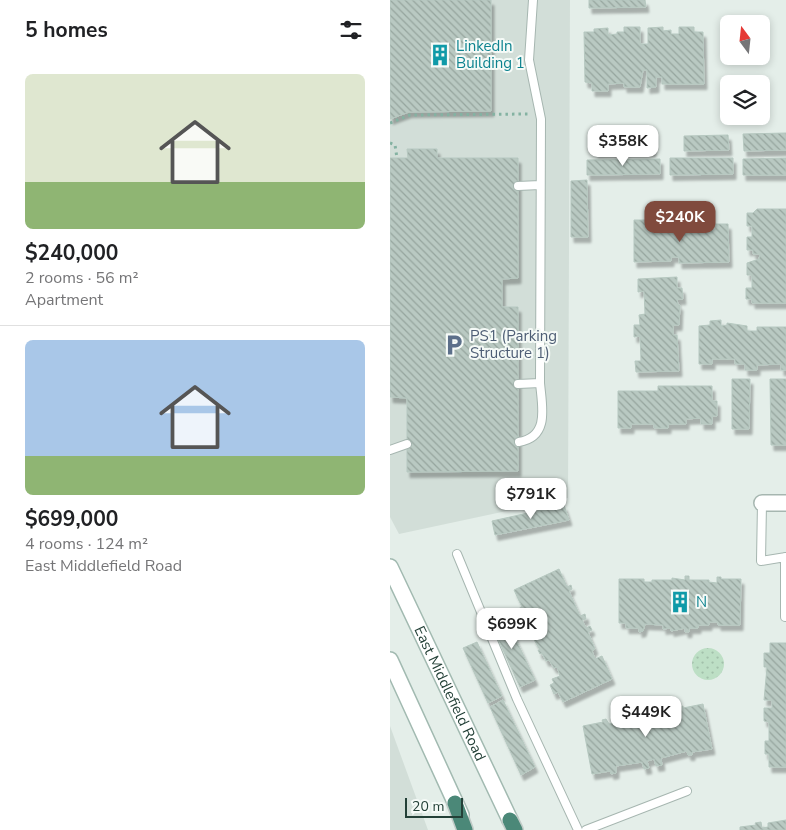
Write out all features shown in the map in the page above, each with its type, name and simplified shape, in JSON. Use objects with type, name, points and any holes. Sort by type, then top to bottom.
[{"type":"highway","points":[[455,803],[464,830]]},
{"type":"main road","points":[[762,503],[786,503]]},
{"type":"main road","name":"East Middlefield Road","points":[[390,567],[513,825]]},
{"type":"main road","points":[[390,660],[469,830]]},
{"type":"lane","points":[[519,442],[533,437],[542,423],[540,383],[539,113],[529,60],[533,0]]},
{"type":"lane","points":[[518,186],[540,185]]},
{"type":"lane","points":[[518,384],[540,383]]},
{"type":"lane","points":[[390,450],[407,444]]},
{"type":"lane","points":[[762,503],[761,561],[785,557],[785,617]]},
{"type":"lane","points":[[457,554],[517,699],[578,830]]},
{"type":"lane","points":[[586,830],[687,792]]},
{"type":"path","points":[[390,123],[410,115],[539,113]]},
{"type":"path","points":[[390,142],[395,146],[397,158]]},
{"type":"shaded area","points":[[390,0],[570,0],[568,498],[399,534],[390,517]]},
{"type":"shaded area","points":[[390,726],[428,830],[390,830]]},
{"type":"green space","points":[[708,648],[714,649],[719,653],[723,658],[723,670],[719,675],[714,679],[708,680],[702,679],[697,675],[693,670],[692,664],[693,658],[697,653],[702,649]]},
{"type":"building","name":"LinkedIn Building 1","points":[[390,0],[491,0],[491,111],[409,112],[390,119]]},
{"type":"building","points":[[589,0],[645,0],[646,7],[589,8]]},
{"type":"building","points":[[624,27],[640,27],[640,44],[648,44],[648,28],[663,27],[663,31],[671,30],[671,34],[679,34],[679,27],[694,27],[694,32],[703,32],[704,84],[662,84],[662,77],[656,77],[656,87],[647,88],[647,70],[643,70],[640,87],[624,87],[624,83],[608,84],[608,91],[592,91],[592,83],[585,82],[584,32],[594,32],[594,29],[608,28],[608,35],[617,34],[617,32],[624,32]]},
{"type":"building","points":[[786,133],[786,150],[744,151],[743,134]]},
{"type":"building","points":[[652,135],[653,151],[595,152],[594,136]]},
{"type":"building","points":[[728,135],[729,150],[684,151],[684,136]]},
{"type":"building","name":"PS1 (Parking Structure 1)","points":[[407,149],[437,149],[437,158],[518,158],[518,278],[502,279],[502,307],[518,307],[518,471],[407,472],[407,398],[390,397],[390,158],[408,158]]},
{"type":"building","points":[[670,158],[733,158],[733,174],[670,175]]},
{"type":"building","points":[[786,158],[786,175],[743,175],[743,159]]},
{"type":"building","points":[[660,159],[660,174],[587,175],[587,160]]},
{"type":"building","points":[[587,180],[588,237],[571,237],[571,181]]},
{"type":"building","points":[[757,209],[786,209],[786,303],[752,303],[752,299],[746,299],[746,288],[752,288],[752,275],[747,275],[747,263],[759,259],[760,254],[753,254],[753,250],[747,250],[747,237],[752,237],[752,226],[747,226],[747,213],[753,213]]},
{"type":"building","points":[[634,220],[646,220],[646,224],[669,224],[669,220],[682,220],[682,224],[692,224],[692,229],[715,229],[715,224],[728,224],[729,262],[679,263],[679,257],[671,257],[671,261],[634,262]]},
{"type":"building","points":[[677,277],[677,288],[682,288],[683,299],[677,299],[678,305],[680,305],[679,325],[673,325],[673,335],[677,335],[679,371],[636,372],[635,361],[641,361],[640,336],[634,337],[634,325],[640,325],[639,315],[645,314],[644,291],[638,292],[638,279]]},
{"type":"building","points":[[721,320],[721,326],[727,325],[727,323],[747,326],[747,331],[757,331],[757,327],[786,327],[786,370],[781,370],[781,364],[757,365],[757,370],[745,370],[745,364],[735,364],[735,359],[712,359],[712,364],[699,364],[699,326],[710,325],[710,321]]},
{"type":"building","points":[[732,379],[750,379],[749,429],[732,429]]},
{"type":"building","points":[[770,379],[786,379],[786,445],[771,445]]},
{"type":"building","points":[[658,386],[712,386],[712,401],[717,401],[717,416],[712,416],[712,424],[701,424],[701,418],[686,419],[686,424],[668,424],[668,428],[654,428],[654,424],[631,424],[631,428],[618,428],[618,391],[658,391]]},
{"type":"building","points":[[564,505],[569,520],[495,535],[492,521]]},
{"type":"building","points":[[559,569],[567,587],[571,585],[572,589],[569,591],[580,616],[585,614],[586,619],[582,620],[586,628],[590,626],[592,630],[588,632],[595,649],[592,651],[595,659],[602,656],[612,679],[563,702],[558,692],[554,694],[550,685],[554,683],[552,679],[560,676],[557,667],[554,668],[549,660],[546,661],[542,653],[540,654],[531,629],[535,627],[527,610],[520,613],[518,609],[522,607],[514,590]]},
{"type":"building","name":"N","points":[[685,576],[689,576],[689,580],[709,580],[709,582],[717,583],[717,577],[721,577],[721,579],[741,579],[740,625],[718,625],[718,622],[709,622],[709,625],[698,625],[698,628],[689,628],[689,632],[685,632],[685,628],[671,631],[671,628],[663,629],[663,625],[645,624],[643,631],[639,632],[639,628],[626,628],[626,623],[619,623],[619,579],[644,579],[644,582],[652,582],[652,580],[672,580],[672,578],[685,580]]},
{"type":"building","points":[[503,612],[535,680],[520,687],[489,619]]},
{"type":"building","points":[[477,642],[502,696],[488,703],[463,648]]},
{"type":"building","points":[[770,643],[786,643],[786,767],[769,767],[769,754],[765,754],[765,741],[769,741],[769,722],[764,721],[764,708],[772,708],[772,700],[764,700],[767,667],[764,667],[764,653],[770,653]]},
{"type":"building","points":[[503,700],[535,767],[521,775],[490,707]]},
{"type":"building","points":[[703,704],[712,749],[692,752],[692,755],[688,755],[687,751],[661,758],[662,765],[656,766],[654,759],[647,761],[649,768],[644,769],[642,762],[616,766],[616,773],[611,774],[610,771],[592,774],[583,726],[603,722],[602,720],[606,719],[609,724],[616,723],[616,720],[635,717],[634,713],[639,713],[639,716],[648,714],[647,710],[652,709],[653,714],[672,710],[672,713],[680,712],[679,707]]},
{"type":"building","points":[[786,820],[786,830],[740,830],[740,827],[756,825],[755,823],[761,822],[762,828],[768,827],[768,823]]},
{"type":"place","name":"LinkedIn Building 1","points":[[440,55]]},
{"type":"place","name":"PS1 (Parking Structure 1)","points":[[454,345]]},
{"type":"place","name":"N","points":[[680,602]]}]
